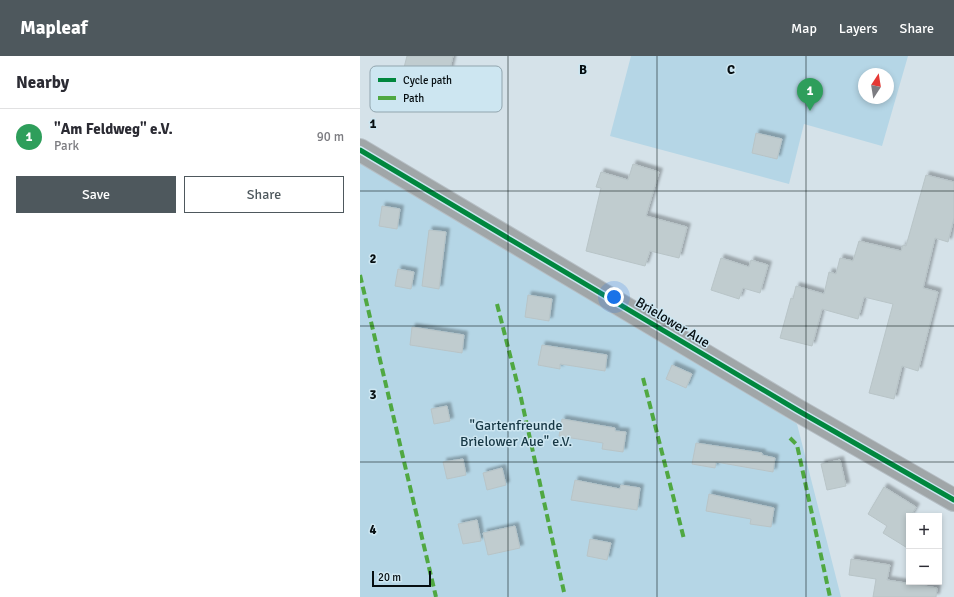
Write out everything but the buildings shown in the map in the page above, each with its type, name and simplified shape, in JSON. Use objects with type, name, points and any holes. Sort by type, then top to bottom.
[{"type":"street","name":"Brielower Aue","points":[[360,150],[821,425],[954,500]]},
{"type":"green space","points":[[631,56],[908,56],[882,146],[804,124],[789,184],[610,136]]},
{"type":"green space","name":"\"Gartenfreunde Brielower Aue\" e.V.","points":[[360,160],[654,335],[797,424],[841,597],[360,597]]},
{"type":"marked path","points":[[360,275],[436,597]]},
{"type":"marked path","points":[[497,304],[521,398],[564,592]]},
{"type":"marked path","points":[[643,378],[684,539]]},
{"type":"marked path","points":[[790,438],[797,445],[830,597]]},
{"type":"cycle path","points":[[360,150],[797,410],[954,500]]},
{"type":"place","name":"\"Am Feldweg\" e.V.","points":[[810,111]]}]
